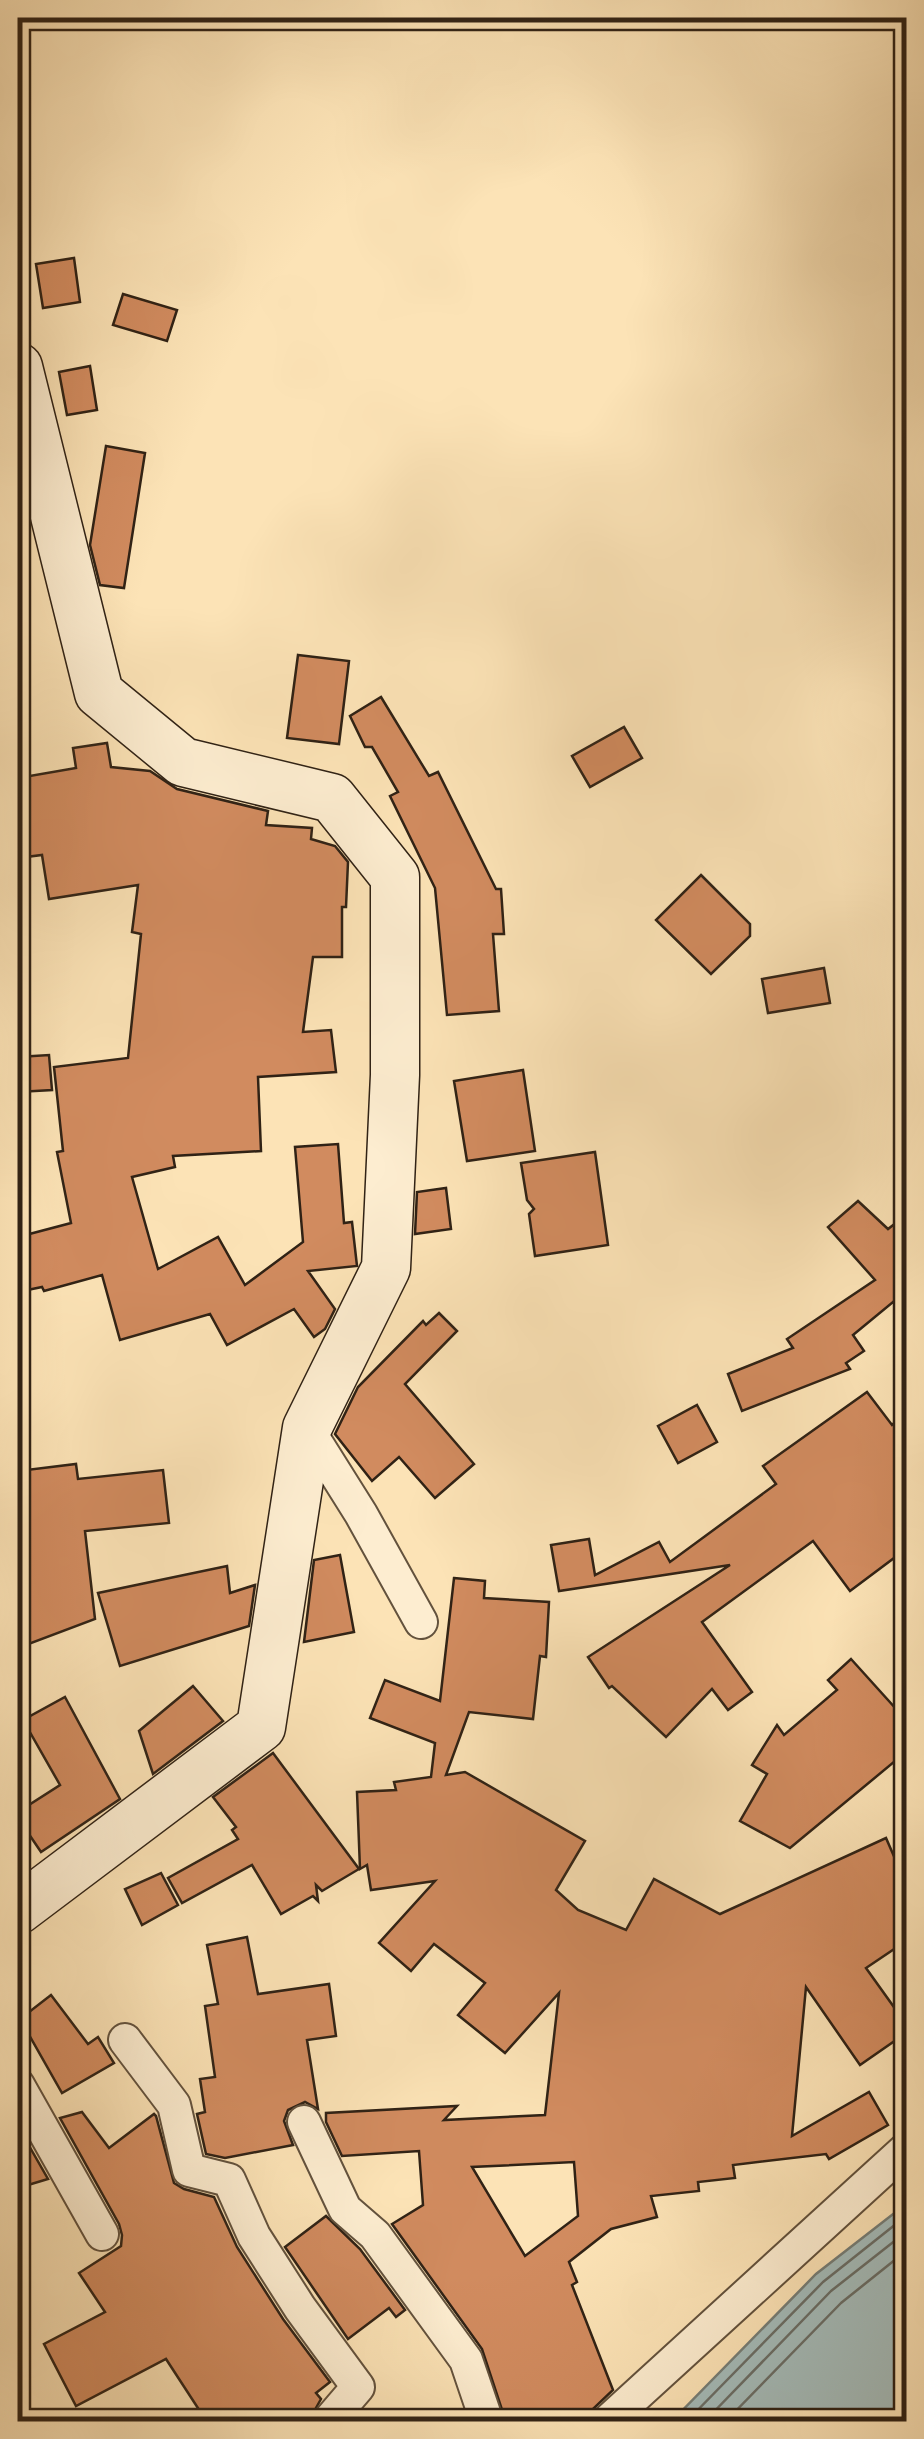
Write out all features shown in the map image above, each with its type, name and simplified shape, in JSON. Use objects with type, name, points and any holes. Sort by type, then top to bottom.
[{"type":"street","points":[[18,367],[73,598],[100,693],[184,762],[332,798],[394,877],[395,1075],[386,1268],[307,1428],[261,1727],[18,1910]]},
{"type":"street","points":[[307,1428],[362,1514],[422,1622]]},
{"type":"street","points":[[125,2040],[174,2106],[189,2170],[230,2180],[254,2236],[358,2387],[328,2422]]},
{"type":"street","points":[[18,2085],[102,2234]]},
{"type":"street","points":[[304,2122],[345,2209],[375,2235],[466,2360],[487,2422]]},
{"type":"street","points":[[608,2422],[906,2149]]},
{"type":"water","points":[[906,2204],[906,2421],[672,2421],[816,2274]]},
{"type":"building","points":[[74,258],[80,302],[43,308],[36,264]]},
{"type":"building","points":[[123,294],[177,310],[167,341],[113,325]]},
{"type":"building","points":[[90,366],[97,410],[67,415],[59,372]]},
{"type":"building","points":[[106,446],[145,453],[124,588],[100,585],[90,545]]},
{"type":"building","points":[[298,655],[349,661],[339,744],[287,738]]},
{"type":"building","points":[[381,697],[429,776],[438,772],[496,889],[501,889],[504,934],[493,934],[499,1011],[447,1015],[435,888],[390,796],[398,792],[372,747],[365,747],[350,716]]},
{"type":"building","points":[[624,727],[642,758],[590,787],[572,756]]},
{"type":"building","points":[[107,743],[111,767],[150,771],[177,789],[268,811],[266,825],[312,828],[311,839],[335,846],[348,862],[346,907],[342,907],[342,957],[313,957],[303,1032],[331,1030],[336,1072],[258,1077],[261,1151],[173,1156],[175,1167],[132,1177],[158,1269],[218,1237],[245,1285],[303,1242],[295,1147],[338,1144],[344,1223],[352,1222],[357,1266],[308,1271],[335,1309],[325,1329],[314,1337],[294,1309],[227,1345],[210,1314],[120,1340],[102,1275],[44,1291],[42,1287],[18,1292],[18,1237],[71,1223],[57,1152],[63,1151],[54,1067],[128,1058],[141,934],[132,932],[138,885],[49,899],[42,855],[18,858],[18,778],[76,768],[73,748]]},
{"type":"building","points":[[701,875],[750,924],[750,936],[711,974],[656,920]]},
{"type":"building","points":[[824,968],[830,1003],[768,1013],[762,979]]},
{"type":"building","points":[[49,1055],[52,1090],[18,1092],[18,1057]]},
{"type":"building","points":[[523,1070],[535,1151],[467,1161],[454,1081]]},
{"type":"building","points":[[595,1152],[608,1245],[535,1256],[529,1214],[534,1209],[527,1200],[521,1163]]},
{"type":"building","points":[[446,1188],[451,1229],[415,1234],[417,1192]]},
{"type":"building","points":[[858,1201],[888,1229],[906,1215],[906,1319],[893,1302],[853,1335],[864,1351],[846,1363],[850,1369],[742,1411],[728,1374],[793,1348],[787,1339],[875,1280],[828,1227]]},
{"type":"building","points":[[439,1313],[457,1331],[405,1384],[474,1464],[435,1498],[399,1457],[372,1481],[335,1434],[358,1387],[423,1321],[426,1325]]},
{"type":"building","points":[[867,1392],[892,1425],[906,1412],[906,1549],[850,1591],[813,1541],[702,1622],[752,1692],[728,1710],[712,1689],[666,1737],[612,1686],[609,1688],[588,1657],[730,1565],[559,1591],[551,1545],[589,1539],[595,1575],[659,1542],[670,1562],[776,1484],[763,1466]]},
{"type":"building","points":[[697,1405],[717,1442],[678,1463],[658,1426]]},
{"type":"building","points":[[76,1464],[78,1479],[163,1470],[169,1523],[85,1531],[95,1619],[18,1648],[18,1471]]},
{"type":"building","points":[[340,1555],[354,1632],[304,1642],[314,1560]]},
{"type":"building","points":[[227,1566],[230,1593],[255,1585],[249,1626],[120,1666],[98,1593]]},
{"type":"building","points":[[454,1578],[485,1581],[484,1598],[549,1602],[546,1657],[540,1656],[533,1719],[469,1712],[446,1775],[465,1772],[585,1841],[556,1890],[578,1910],[626,1930],[654,1879],[720,1914],[886,1838],[906,1884],[906,1941],[866,1968],[906,2024],[906,2033],[860,2065],[806,1987],[792,2136],[869,2092],[888,2125],[829,2159],[826,2154],[733,2165],[735,2178],[698,2182],[699,2191],[651,2196],[657,2217],[611,2229],[569,2262],[577,2282],[572,2285],[613,2390],[592,2410],[562,2422],[506,2422],[482,2349],[392,2224],[423,2205],[419,2151],[342,2156],[326,2122],[326,2113],[457,2106],[444,2120],[545,2115],[559,1993],[505,2053],[458,2015],[485,1983],[434,1944],[411,1971],[379,1943],[435,1881],[371,1890],[367,1865],[360,1869],[357,1792],[396,1790],[394,1782],[431,1777],[435,1743],[370,1718],[385,1680],[440,1701]],"holes":[[[574,2162],[578,2216],[525,2256],[472,2167]]]},
{"type":"building","points":[[851,1659],[906,1720],[906,1752],[790,1848],[740,1821],[767,1774],[752,1765],[777,1725],[784,1735],[837,1690],[828,1680]]},
{"type":"building","points":[[193,1686],[223,1721],[153,1774],[139,1731]]},
{"type":"building","points":[[65,1697],[120,1799],[41,1852],[18,1812],[60,1785],[23,1720]]},
{"type":"building","points":[[273,1753],[359,1869],[322,1891],[316,1885],[318,1901],[313,1896],[281,1914],[252,1865],[182,1903],[168,1878],[238,1839],[232,1830],[236,1827],[213,1797]]},
{"type":"building","points":[[161,1873],[178,1905],[142,1925],[125,1889]]},
{"type":"building","points":[[247,1937],[258,1994],[329,1984],[336,2036],[307,2040],[318,2109],[305,2102],[288,2110],[284,2121],[293,2145],[225,2158],[206,2154],[197,2114],[205,2112],[200,2079],[215,2077],[205,2006],[218,2004],[207,1945]]},
{"type":"building","points":[[51,1995],[88,2044],[98,2037],[114,2063],[62,2093],[20,2019]]},
{"type":"building","points":[[82,2112],[109,2148],[156,2116],[174,2183],[214,2197],[237,2247],[330,2382],[316,2393],[321,2399],[308,2422],[207,2422],[166,2359],[76,2406],[44,2344],[105,2312],[79,2273],[121,2246],[122,2235],[60,2118]]},
{"type":"building","points":[[18,2131],[48,2179],[18,2188]]},
{"type":"building","points":[[326,2216],[360,2249],[405,2310],[396,2317],[389,2308],[348,2339],[285,2247]]}]
